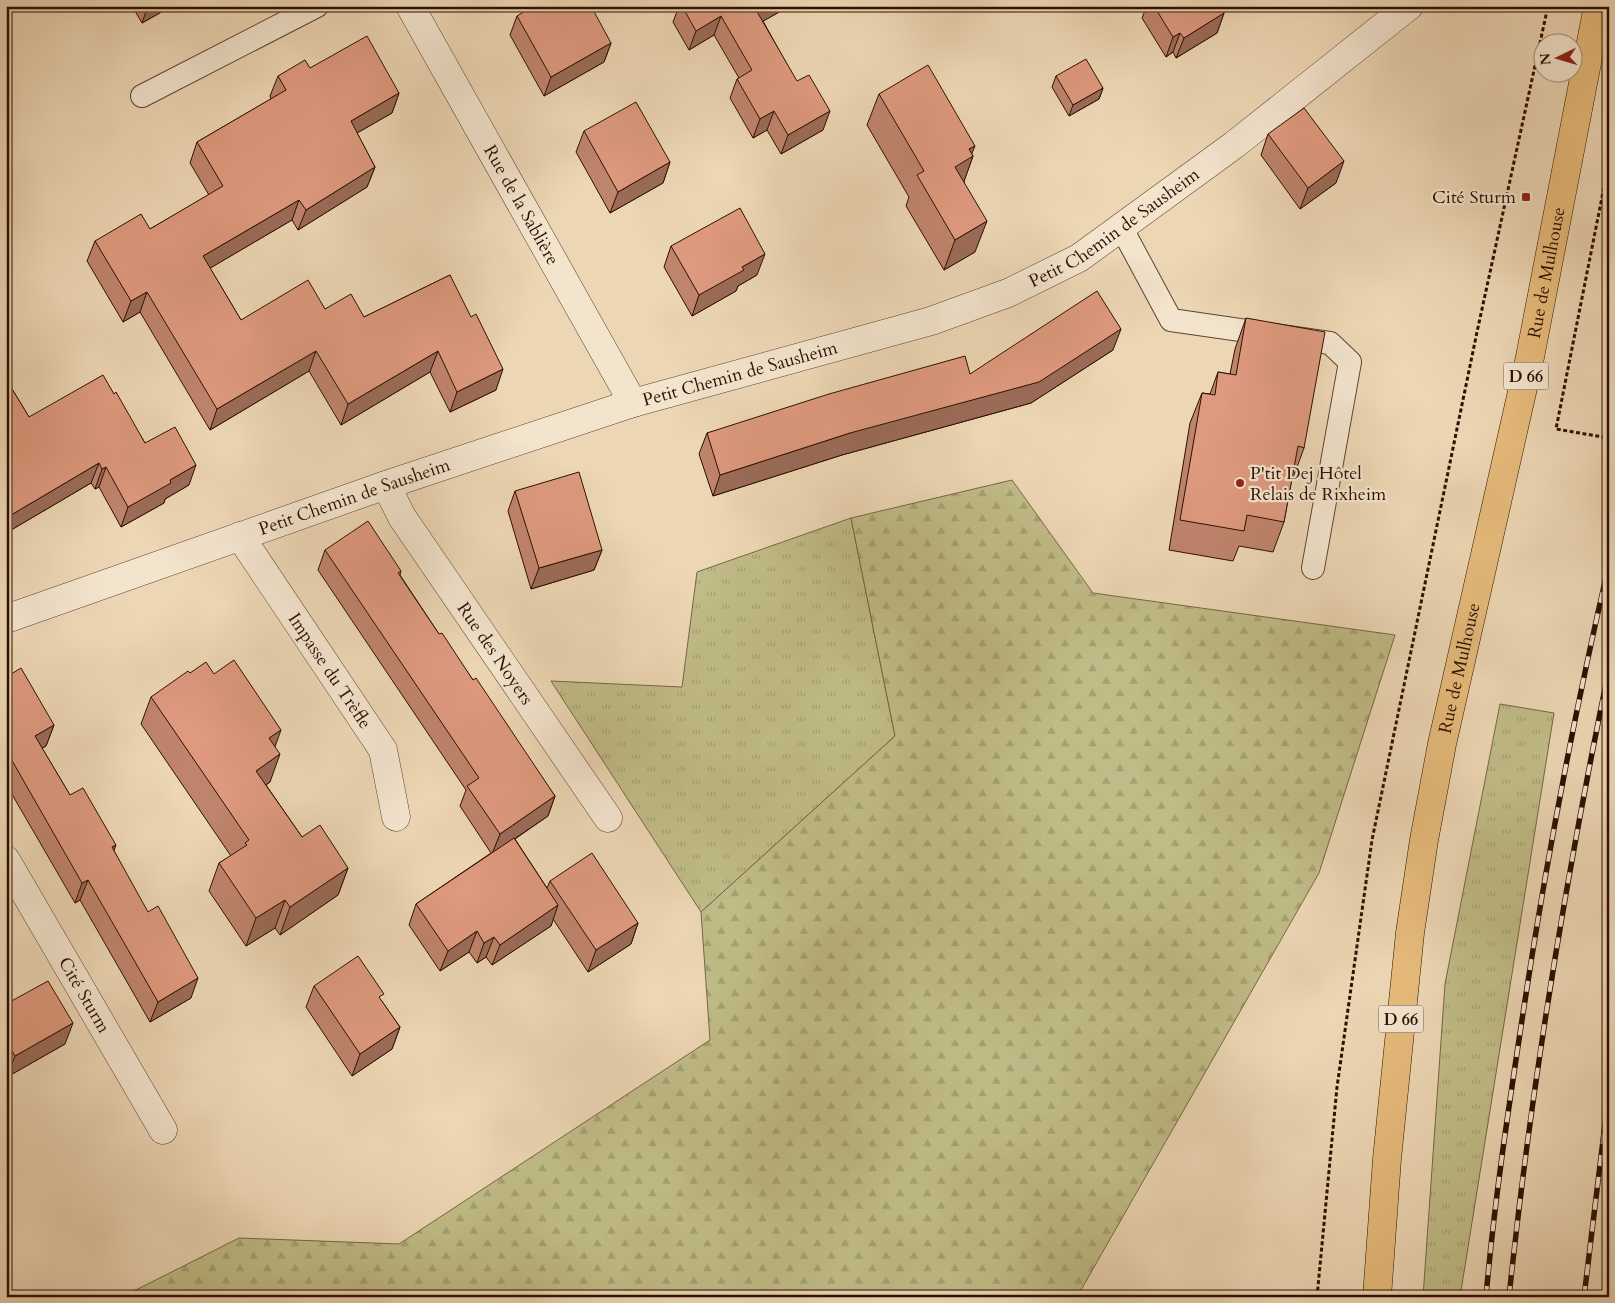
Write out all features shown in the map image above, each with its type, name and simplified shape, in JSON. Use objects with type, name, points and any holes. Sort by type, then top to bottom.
[{"type":"main road","name":"Rue de Mulhouse","points":[[1376,1297],[1387,1160],[1410,933],[1424,840],[1442,744],[1530,357],[1598,6]]},
{"type":"street","name":"Rue de la Sablière","points":[[410,6],[633,403]]},
{"type":"street","name":"Petit Chemin de Sausheim","points":[[6,619],[240,536],[633,403],[931,321],[999,296],[1079,258],[1234,145],[1409,6]]},
{"type":"street","name":"Rue des Noyers","points":[[386,486],[407,525],[608,818]]},
{"type":"street","name":"Impasse du Trèfle","points":[[240,536],[383,750],[396,817]]},
{"type":"street","name":"Cité Sturm","points":[[6,860],[162,1130]]},
{"type":"lane","points":[[142,96],[317,6]]},
{"type":"lane","points":[[1121,227],[1171,320],[1330,343],[1350,362],[1313,568]]},
{"type":"path","points":[[1317,1297],[1337,1087],[1372,840],[1479,322],[1548,6]]},
{"type":"path","points":[[1609,162],[1556,429],[1609,438]]},
{"type":"green space","points":[[1012,480],[1093,593],[1395,635],[1319,873],[1077,1297],[122,1297],[239,1238],[399,1244],[710,1040],[701,912],[895,736],[851,518]]},
{"type":"green space","points":[[851,518],[895,736],[701,912],[551,681],[682,687],[697,572]]},
{"type":"green space","points":[[1500,704],[1554,713],[1460,1297],[1423,1297],[1445,984]]},
{"type":"building","points":[[534,6],[591,6],[611,43],[551,77],[517,16]]},
{"type":"building","points":[[682,6],[762,6],[756,10],[797,81],[809,75],[830,111],[788,135],[774,111],[760,119],[737,79],[752,70],[721,16],[696,31]]},
{"type":"building","points":[[1154,6],[1220,6],[1224,13],[1184,38],[1180,33],[1173,37]]},
{"type":"building","points":[[367,36],[399,93],[351,121],[375,167],[306,210],[299,200],[203,256],[241,320],[308,280],[325,309],[351,294],[364,317],[450,275],[471,317],[476,314],[503,369],[457,392],[438,351],[348,404],[316,351],[217,409],[147,292],[131,301],[95,241],[141,214],[150,229],[223,186],[197,142],[286,90],[278,76],[305,60],[310,68]]},
{"type":"building","points":[[1086,59],[1103,88],[1073,105],[1056,76]]},
{"type":"building","points":[[928,65],[975,146],[969,149],[973,156],[955,167],[987,221],[955,240],[917,175],[924,171],[879,94]]},
{"type":"building","points":[[636,102],[670,162],[618,192],[584,131]]},
{"type":"building","points":[[1304,108],[1344,161],[1308,188],[1268,134]]},
{"type":"building","points":[[740,208],[765,254],[742,267],[744,270],[699,295],[671,246]]},
{"type":"building","points":[[1097,291],[1121,329],[1039,382],[850,433],[720,475],[707,433],[829,394],[965,356],[970,374]]},
{"type":"building","points":[[1246,318],[1325,332],[1304,448],[1298,446],[1284,522],[1247,515],[1244,531],[1180,520],[1202,393],[1215,395],[1218,372],[1236,375]]},
{"type":"building","points":[[103,375],[114,394],[116,392],[145,443],[175,427],[196,465],[170,480],[171,483],[128,507],[106,467],[102,469],[99,463],[6,518],[6,379],[29,417]]},
{"type":"building","points":[[579,472],[602,550],[539,568],[515,491]]},
{"type":"building","points":[[368,521],[401,571],[398,573],[439,634],[442,633],[473,680],[476,678],[555,796],[500,834],[467,786],[479,778],[325,550]]},
{"type":"building","points":[[234,660],[281,730],[269,738],[280,754],[256,771],[302,837],[320,825],[348,868],[290,907],[285,900],[256,918],[219,863],[247,845],[245,843],[249,840],[151,697],[188,671],[190,673],[206,662],[214,674]]},
{"type":"building","points":[[21,668],[54,725],[35,736],[70,795],[83,788],[116,845],[112,847],[148,912],[158,906],[198,978],[158,1002],[88,880],[82,883],[6,750],[6,741],[8,741],[6,738],[6,677]]},
{"type":"building","points":[[514,838],[558,905],[500,945],[494,937],[484,943],[477,931],[448,951],[416,904]]},
{"type":"building","points":[[592,853],[638,923],[596,950],[550,881]]},
{"type":"building","points":[[358,956],[384,994],[379,997],[400,1027],[360,1054],[314,986]]},
{"type":"building","points":[[48,981],[73,1023],[15,1056],[6,1041],[6,1004]]},
{"type":"railway","points":[[1486,1297],[1502,1158],[1540,905],[1572,734],[1609,564]]},
{"type":"railway","points":[[1509,1297],[1528,1139],[1551,982],[1578,825],[1609,669]]},
{"type":"railway","points":[[1584,1297],[1609,1091]]},
{"type":"railway","points":[[1607,1297],[1609,1283]]},
{"type":"place","name":"Cité Sturm","points":[[1526,197]]},
{"type":"place","name":"P'tit Dej Hôtel Relais de Rixheim","points":[[1240,483]]}]
